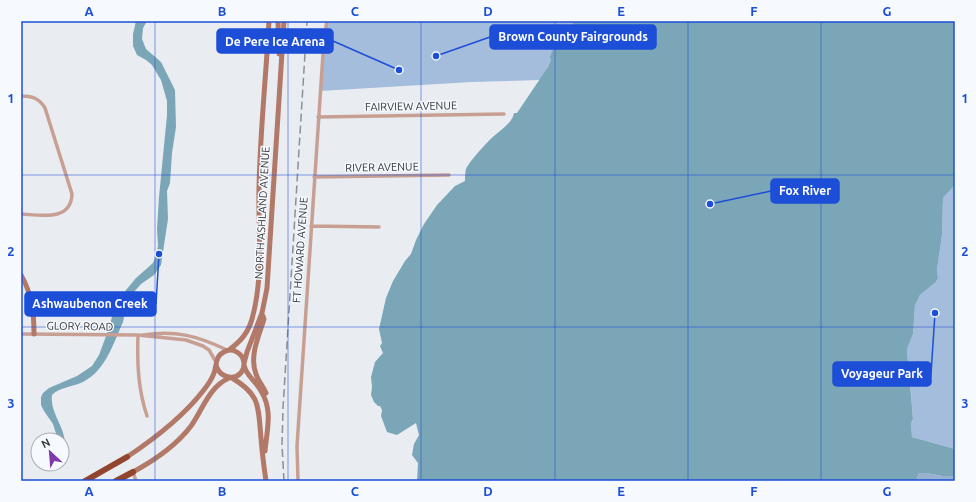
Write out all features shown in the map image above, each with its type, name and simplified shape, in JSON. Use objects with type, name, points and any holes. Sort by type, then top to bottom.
[{"type":"highway","points":[[85,481],[127,457]]},
{"type":"highway","points":[[116,481],[133,472]]},
{"type":"main road","name":"NORTH ASHLAND AVENUE","points":[[228,350],[243,338],[247,330],[251,320],[258,290],[260,272],[259,186],[269,21]]},
{"type":"main road","points":[[278,21],[278,48],[281,67]]},
{"type":"main road","name":"NORTH ASHLAND AVENUE","points":[[267,402],[268,398],[255,372],[253,361],[264,319],[262,313],[269,274],[285,22]]},
{"type":"main road","points":[[21,274],[28,287],[33,305],[34,334]]},
{"type":"main road","points":[[133,472],[159,457],[176,443],[191,426],[214,388],[220,383],[240,373],[262,313]]},
{"type":"main road","points":[[127,457],[160,433],[202,392],[214,374],[219,355],[228,350],[238,352],[243,358],[247,374],[259,388],[267,402],[268,416],[264,462]]},
{"type":"main road","points":[[216,363],[220,374],[245,386],[251,392],[259,408],[266,481]]},
{"type":"street","name":"FT HOWARD AVENUE","points":[[298,481],[297,446],[318,116],[324,39],[327,21]]},
{"type":"street","points":[[21,96],[36,98],[45,108],[72,194],[72,199],[69,207],[59,214],[21,214]]},
{"type":"street","name":"FAIRVIEW AVENUE","points":[[318,116],[504,114]]},
{"type":"street","name":"RIVER AVENUE","points":[[314,177],[449,175]]},
{"type":"street","points":[[311,226],[379,227]]},
{"type":"street","name":"GLORY ROAD","points":[[138,336],[152,333],[191,335],[228,350]]},
{"type":"street","name":"GLORY ROAD","points":[[21,334],[121,335],[186,340],[209,350],[216,363]]},
{"type":"street","points":[[138,336],[137,360],[141,399],[147,416]]},
{"type":"street","points":[[133,472],[136,481]]},
{"type":"shaded area","points":[[136,21],[147,21],[143,28],[142,39],[146,49],[161,62],[175,90],[176,127],[172,153],[170,183],[167,191],[168,219],[161,265],[154,275],[141,284],[133,293],[126,307],[123,322],[108,356],[98,371],[83,382],[62,389],[52,395],[54,411],[63,432],[56,432],[53,424],[41,405],[41,397],[43,393],[49,388],[77,376],[92,366],[99,355],[109,328],[116,302],[136,278],[153,263],[158,246],[157,229],[167,101],[161,80],[152,65],[137,55],[133,46],[133,34]]},
{"type":"shaded area","points":[[327,21],[574,21],[566,35],[560,40],[548,67],[540,80],[472,82],[320,91]]},
{"type":"shaded area","points":[[574,21],[955,21],[955,185],[943,198],[942,235],[937,270],[938,278],[936,282],[920,295],[915,305],[913,334],[907,349],[908,363],[910,366],[909,371],[913,419],[911,423],[912,437],[955,449],[955,476],[919,473],[916,481],[417,481],[418,463],[412,455],[414,444],[419,435],[416,423],[397,435],[387,432],[381,416],[382,410],[380,406],[374,402],[371,395],[371,377],[375,362],[383,353],[380,346],[382,343],[379,329],[386,298],[393,281],[411,254],[424,224],[437,205],[455,186],[465,181],[466,169],[483,147],[509,123],[514,113],[517,113],[548,67],[551,60],[550,57],[555,47]]},
{"type":"shaded area","points":[[955,185],[955,449],[912,437],[911,423],[913,419],[910,366],[908,363],[907,349],[913,334],[915,305],[920,295],[936,282],[938,278],[937,270],[942,235],[943,198]]},
{"type":"shaded area","points":[[919,473],[955,476],[955,481],[916,481]]},
{"type":"railway","points":[[284,481],[282,445],[283,408],[307,21]]},
{"type":"place","name":"Brown County Fairgrounds","points":[[436,56]]},
{"type":"place","name":"De Pere Ice Arena","points":[[399,70]]},
{"type":"place","name":"Fox River","points":[[710,204]]},
{"type":"place","name":"Ashwaubenon Creek","points":[[159,254]]},
{"type":"place","name":"Voyageur Park","points":[[935,313]]}]
